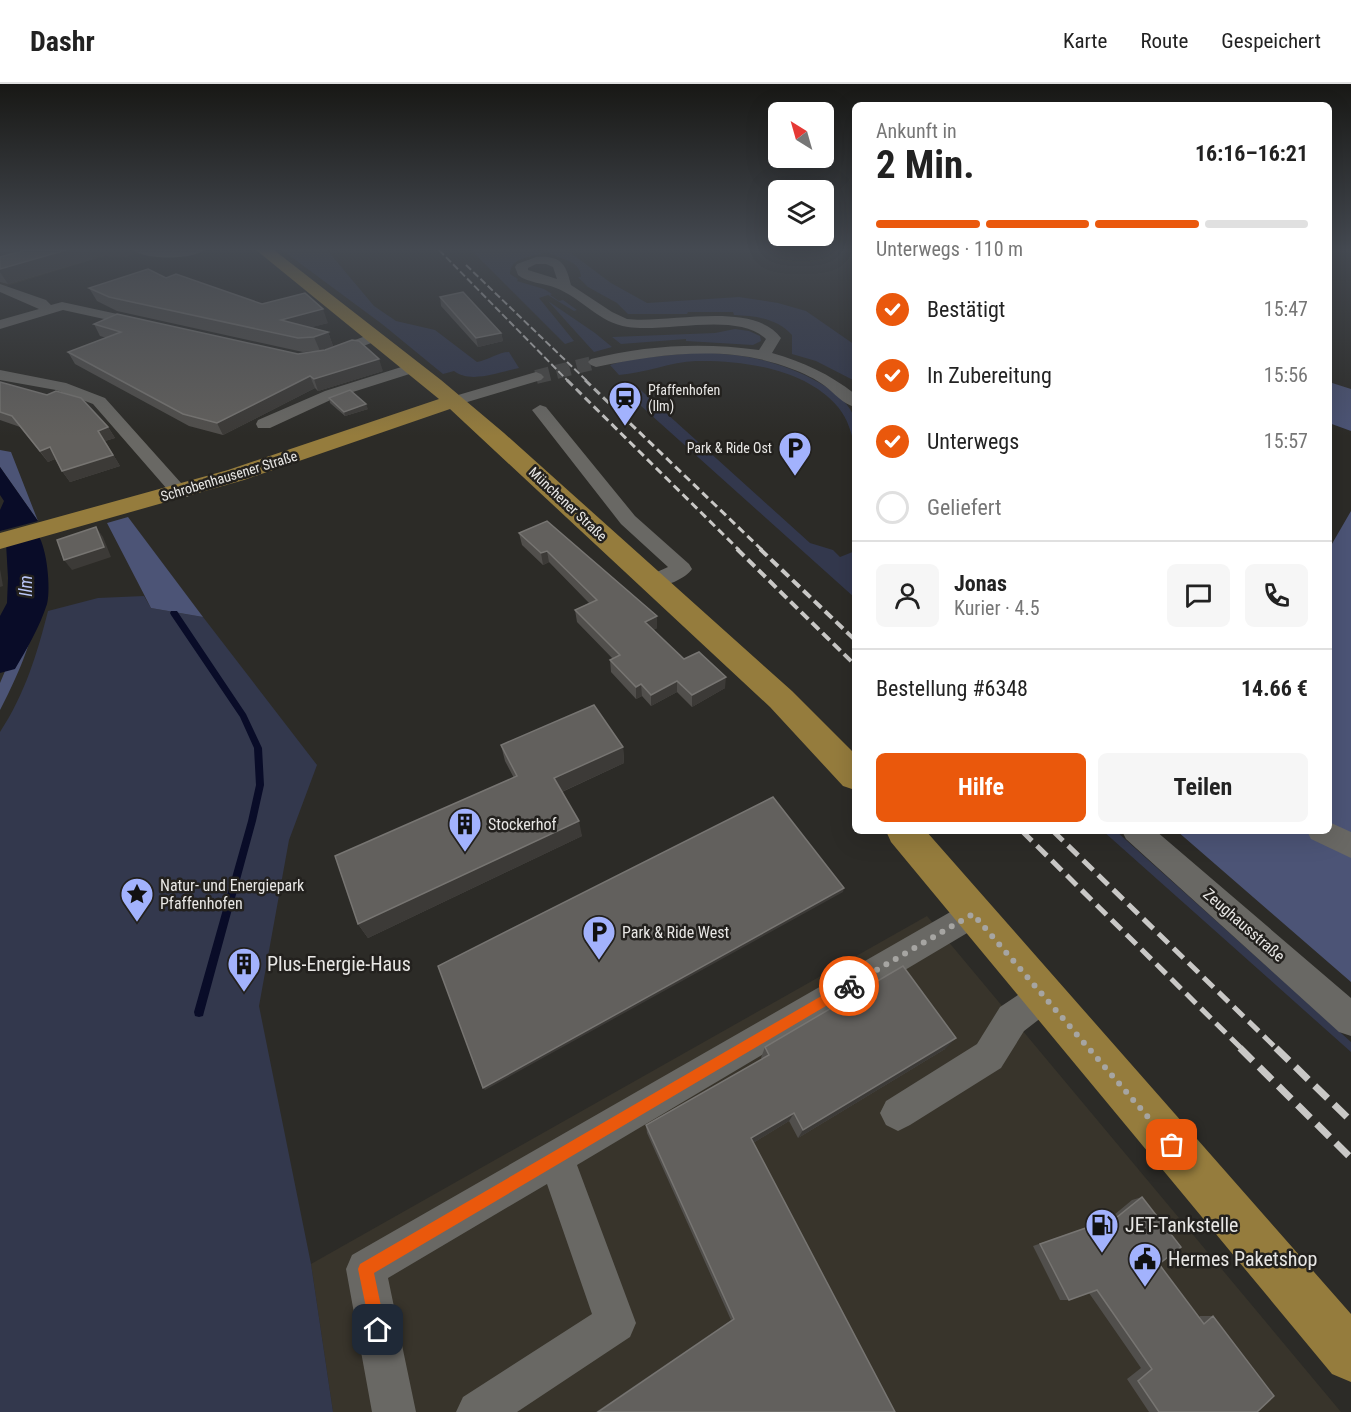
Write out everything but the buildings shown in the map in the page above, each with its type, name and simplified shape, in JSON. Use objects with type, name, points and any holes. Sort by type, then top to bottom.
[{"type":"main road","name":"Münchener Straße","points":[[342,312],[454,401],[781,699],[852,773]]},
{"type":"main road","name":"Schrobenhausener Straße","points":[[0,541],[181,493],[454,401]]},
{"type":"main road","points":[[906,834],[1351,1355]]},
{"type":"street","points":[[0,325],[42,312]]},
{"type":"street","points":[[76,312],[162,328]]},
{"type":"street","points":[[602,312],[614,320],[626,323],[734,322],[760,327],[772,334],[774,341],[762,356]]},
{"type":"street","points":[[311,359],[328,355],[374,337]]},
{"type":"street","points":[[596,362],[633,354],[683,349],[726,350],[762,356],[820,376],[852,399]]},
{"type":"street","points":[[264,424],[331,394],[414,368]]},
{"type":"street","points":[[0,375],[60,386],[99,401],[181,493]]},
{"type":"street","points":[[454,401],[536,377]]},
{"type":"street","points":[[317,380],[331,394]]},
{"type":"street","points":[[540,410],[628,520],[682,569],[653,582]]},
{"type":"street","name":"Zeughausstraße","points":[[1139,834],[1351,1020]]},
{"type":"street","points":[[1327,834],[1351,846]]},
{"type":"street","points":[[394,1412],[366,1269],[973,914]]},
{"type":"street","points":[[898,1113],[989,1056],[1012,1019],[1044,996]]},
{"type":"street","points":[[478,1412],[616,1323],[556,1158]]},
{"type":"shaded area","points":[[366,312],[383,312],[396,321],[435,330],[477,362],[509,352],[519,368],[477,377],[461,375],[454,371],[443,374]]},
{"type":"shaded area","points":[[533,312],[550,312],[574,341],[565,344]]},
{"type":"shaded area","points":[[558,312],[564,312],[612,347],[594,352]]},
{"type":"shaded area","points":[[626,312],[807,312],[852,343],[852,379],[816,361],[792,354],[792,335],[773,321],[734,315],[733,312],[628,314]]},
{"type":"shaded area","points":[[735,329],[749,331],[760,336],[761,341],[753,345],[686,341],[686,339],[621,344],[612,337],[715,333]]},
{"type":"shaded area","points":[[703,352],[737,355],[794,370],[827,387],[840,397],[852,414],[852,438],[838,407],[825,394],[791,375],[773,369],[734,362],[686,362],[619,375],[610,365],[630,359]]},
{"type":"shaded area","points":[[1332,383],[1351,389],[1351,431],[1332,424]]},
{"type":"shaded area","points":[[634,384],[810,543],[833,550],[840,557],[852,552],[852,595],[621,388]]},
{"type":"shaded area","points":[[0,450],[11,452],[38,521],[0,467]]},
{"type":"shaded area","points":[[0,467],[38,521],[0,531],[0,510],[4,501],[0,495]]},
{"type":"shaded area","points":[[1351,511],[1351,982],[1180,834],[1332,834],[1332,544]]},
{"type":"shaded area","points":[[128,517],[203,617],[151,608],[107,523]]},
{"type":"shaded area","points":[[41,557],[42,577],[37,617],[25,655],[0,710],[0,683],[31,610],[33,564]]},
{"type":"shaded area","points":[[144,596],[151,608],[203,617],[317,765],[289,840],[259,1006],[311,1264],[333,1412],[0,1412],[0,732],[9,718],[29,673],[48,611],[98,598]]},
{"type":"shaded area","points":[[1106,834],[1119,834],[1351,1042],[1351,1052]]},
{"type":"shaded area","points":[[927,916],[1341,1412],[333,1412],[311,1264]]},
{"type":"waterway","name":"Ilm","points":[[0,658],[27,603],[28,578],[25,543]]},
{"type":"waterway","points":[[174,613],[243,716],[258,748],[260,785],[252,821],[199,1012]]},
{"type":"tunnel","points":[[536,377],[596,362]]},
{"type":"railway","points":[[500,312],[568,381]]},
{"type":"railway","points":[[515,312],[587,381]]},
{"type":"railway","points":[[585,380],[762,550]]},
{"type":"railway","points":[[568,381],[739,550]]},
{"type":"railway","points":[[737,549],[852,662]]},
{"type":"railway","points":[[760,549],[852,637]]},
{"type":"railway","points":[[1025,834],[1242,1049]]},
{"type":"railway","points":[[1056,834],[1277,1049]]},
{"type":"railway","points":[[1240,1048],[1351,1158]]},
{"type":"railway","points":[[1276,1048],[1351,1121]]},
{"type":"way so far","points":[[849,986],[973,914],[1172,1145]]},
{"type":"place","name":"Pfaffenhofen (Ilm)","points":[[625,427]]},
{"type":"place","name":"Park & Ride Ost","points":[[795,477]]},
{"type":"place","name":"Stockerhof","points":[[465,853]]},
{"type":"place","name":"Natur- und Energiepark Pfaffenhofen","points":[[137,923]]},
{"type":"place","name":"Park & Ride West","points":[[599,961]]},
{"type":"place","name":"Plus-Energie-Haus","points":[[244,993]]},
{"type":"place","name":"JET-Tankstelle","points":[[1102,1254]]},
{"type":"place","name":"Hermes Paketshop","points":[[1145,1288]]},
{"type":"route","points":[[378,1330],[366,1269],[849,986]]}]
